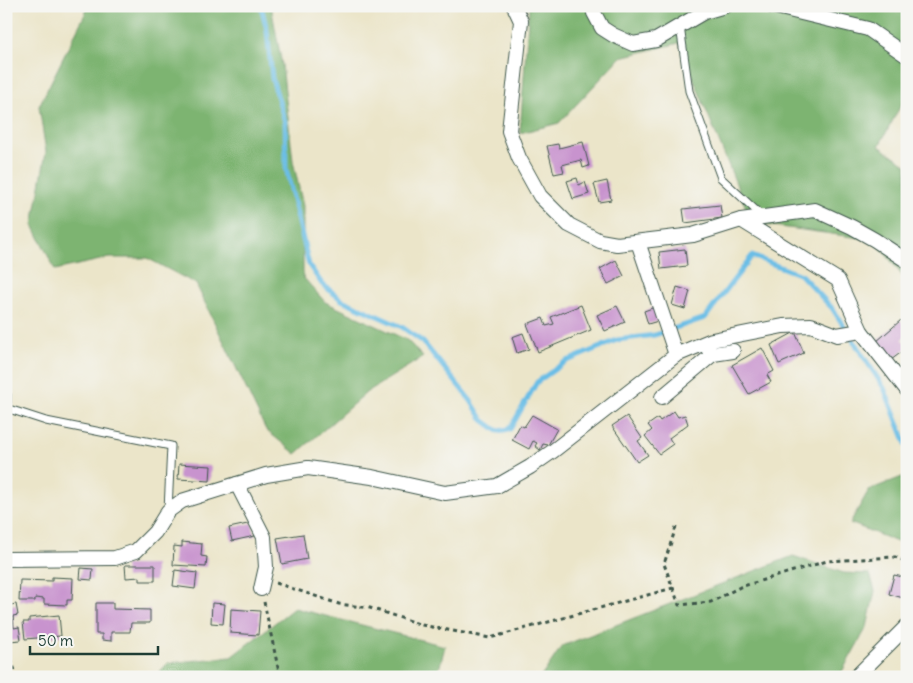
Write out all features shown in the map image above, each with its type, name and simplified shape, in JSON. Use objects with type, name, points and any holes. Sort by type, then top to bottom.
[{"type":"street","points":[[514,6],[521,21],[509,131],[518,158],[540,196],[568,225],[600,241],[617,244],[693,235],[741,220],[815,210],[852,227],[907,261]]},
{"type":"street","points":[[593,6],[594,13],[602,28],[633,44],[656,40],[704,12],[724,6]]},
{"type":"street","points":[[772,6],[868,29],[907,56]]},
{"type":"street","points":[[741,220],[838,280],[858,331],[907,390]]},
{"type":"street","points":[[638,242],[674,349]]},
{"type":"street","points":[[662,396],[708,349],[712,340],[783,326],[811,325],[837,335],[858,331]]},
{"type":"street","points":[[6,559],[115,558],[136,551],[155,532],[168,511],[182,501],[266,476],[308,468],[372,477],[445,493],[497,486],[553,451],[674,349],[733,351]]},
{"type":"street","points":[[237,484],[264,537],[266,567],[261,589]]},
{"type":"street","points":[[856,677],[907,626]]},
{"type":"lane","points":[[680,26],[689,91],[721,178],[764,217]]},
{"type":"lane","points":[[6,412],[12,410],[46,421],[171,446],[168,511]]},
{"type":"path","points":[[677,524],[664,564],[679,605],[711,602],[740,587],[827,562],[895,558],[907,562]]},
{"type":"path","points":[[280,677],[261,589],[276,582],[339,604],[370,608],[422,625],[490,638],[673,588]]},
{"type":"path","points":[[6,644],[17,677]]},
{"type":"green space","points":[[89,6],[271,6],[282,65],[293,161],[303,206],[303,277],[325,302],[407,340],[423,357],[367,392],[296,454],[266,430],[196,284],[147,258],[109,258],[55,270],[33,225],[46,152],[39,106]]},
{"type":"green space","points":[[529,6],[907,6],[907,94],[879,146],[907,165],[907,282],[875,240],[752,223],[679,43],[621,57],[559,123],[520,133]]},
{"type":"green space","points":[[907,475],[907,546],[850,523],[869,490]]},
{"type":"green space","points":[[793,556],[844,573],[870,574],[875,591],[867,627],[839,677],[541,677],[562,646]]},
{"type":"green space","points":[[294,608],[445,646],[437,677],[155,677],[168,663],[231,657]]},
{"type":"building","points":[[583,142],[589,166],[583,168],[581,160],[562,165],[564,172],[554,174],[547,146],[558,144],[559,148]]},
{"type":"building","points":[[577,178],[579,185],[585,182],[589,194],[573,199],[567,181]]},
{"type":"building","points":[[607,181],[611,200],[599,202],[594,184]]},
{"type":"building","points":[[720,205],[722,218],[685,223],[683,209]]},
{"type":"building","points":[[685,249],[687,266],[661,269],[659,252]]},
{"type":"building","points":[[616,260],[624,276],[608,284],[600,269]]},
{"type":"building","points":[[677,287],[690,291],[685,309],[672,305]]},
{"type":"building","points":[[581,305],[591,330],[538,352],[527,324],[543,318],[546,326],[554,324],[551,317]]},
{"type":"building","points":[[617,306],[625,322],[605,331],[597,315]]},
{"type":"building","points":[[655,307],[658,321],[648,324],[644,311]]},
{"type":"building","points":[[901,320],[907,326],[907,334],[902,339],[907,344],[907,348],[891,360],[876,342]]},
{"type":"building","points":[[795,332],[804,353],[779,364],[771,345]]},
{"type":"building","points":[[523,333],[529,349],[517,353],[512,337]]},
{"type":"building","points":[[762,348],[774,371],[767,375],[771,382],[749,394],[732,365]]},
{"type":"building","points":[[6,394],[11,394],[11,403],[6,403]]},
{"type":"building","points":[[674,411],[678,417],[685,415],[688,424],[669,438],[673,444],[659,454],[645,436],[652,430],[648,425],[658,418],[660,421]]},
{"type":"building","points":[[532,415],[557,429],[548,445],[543,444],[540,450],[535,446],[537,443],[533,441],[529,449],[512,440],[520,425],[524,427]]},
{"type":"building","points":[[627,416],[642,438],[638,441],[648,455],[637,462],[612,426]]},
{"type":"building","points":[[179,464],[211,466],[210,481],[178,479]]},
{"type":"building","points":[[252,523],[255,536],[232,541],[229,528]]},
{"type":"building","points":[[303,534],[307,559],[282,564],[277,538]]},
{"type":"building","points":[[182,542],[202,544],[201,556],[207,557],[206,567],[173,565],[174,546],[182,547]]},
{"type":"building","points":[[125,565],[155,565],[155,581],[140,581],[140,577],[126,578]]},
{"type":"building","points":[[81,568],[93,569],[92,580],[80,579]]},
{"type":"building","points":[[175,570],[197,573],[195,589],[173,586]]},
{"type":"building","points":[[894,575],[907,578],[907,599],[889,594]]},
{"type":"building","points":[[52,577],[73,578],[72,600],[67,600],[67,605],[44,604],[44,599],[35,598],[35,601],[19,601],[20,580],[52,581]]},
{"type":"building","points":[[96,603],[113,603],[113,609],[150,610],[150,623],[131,623],[130,632],[111,632],[111,641],[102,640],[102,634],[96,634]]},
{"type":"building","points":[[212,603],[225,604],[223,624],[211,623]]},
{"type":"building","points":[[16,604],[18,615],[13,616],[14,628],[19,627],[21,640],[9,641],[6,606]]},
{"type":"building","points":[[231,609],[260,611],[258,635],[230,633]]},
{"type":"building","points":[[59,615],[61,636],[25,639],[23,622],[29,622],[29,618]]},
{"type":"waterway","points":[[261,6],[267,30],[272,78],[285,122],[286,168],[309,265],[322,284],[342,300],[402,327],[423,342],[471,401],[483,420],[498,431],[510,429],[537,382],[565,362],[617,340],[655,335],[705,318],[752,256],[801,275],[832,308],[884,388],[907,446]]}]
